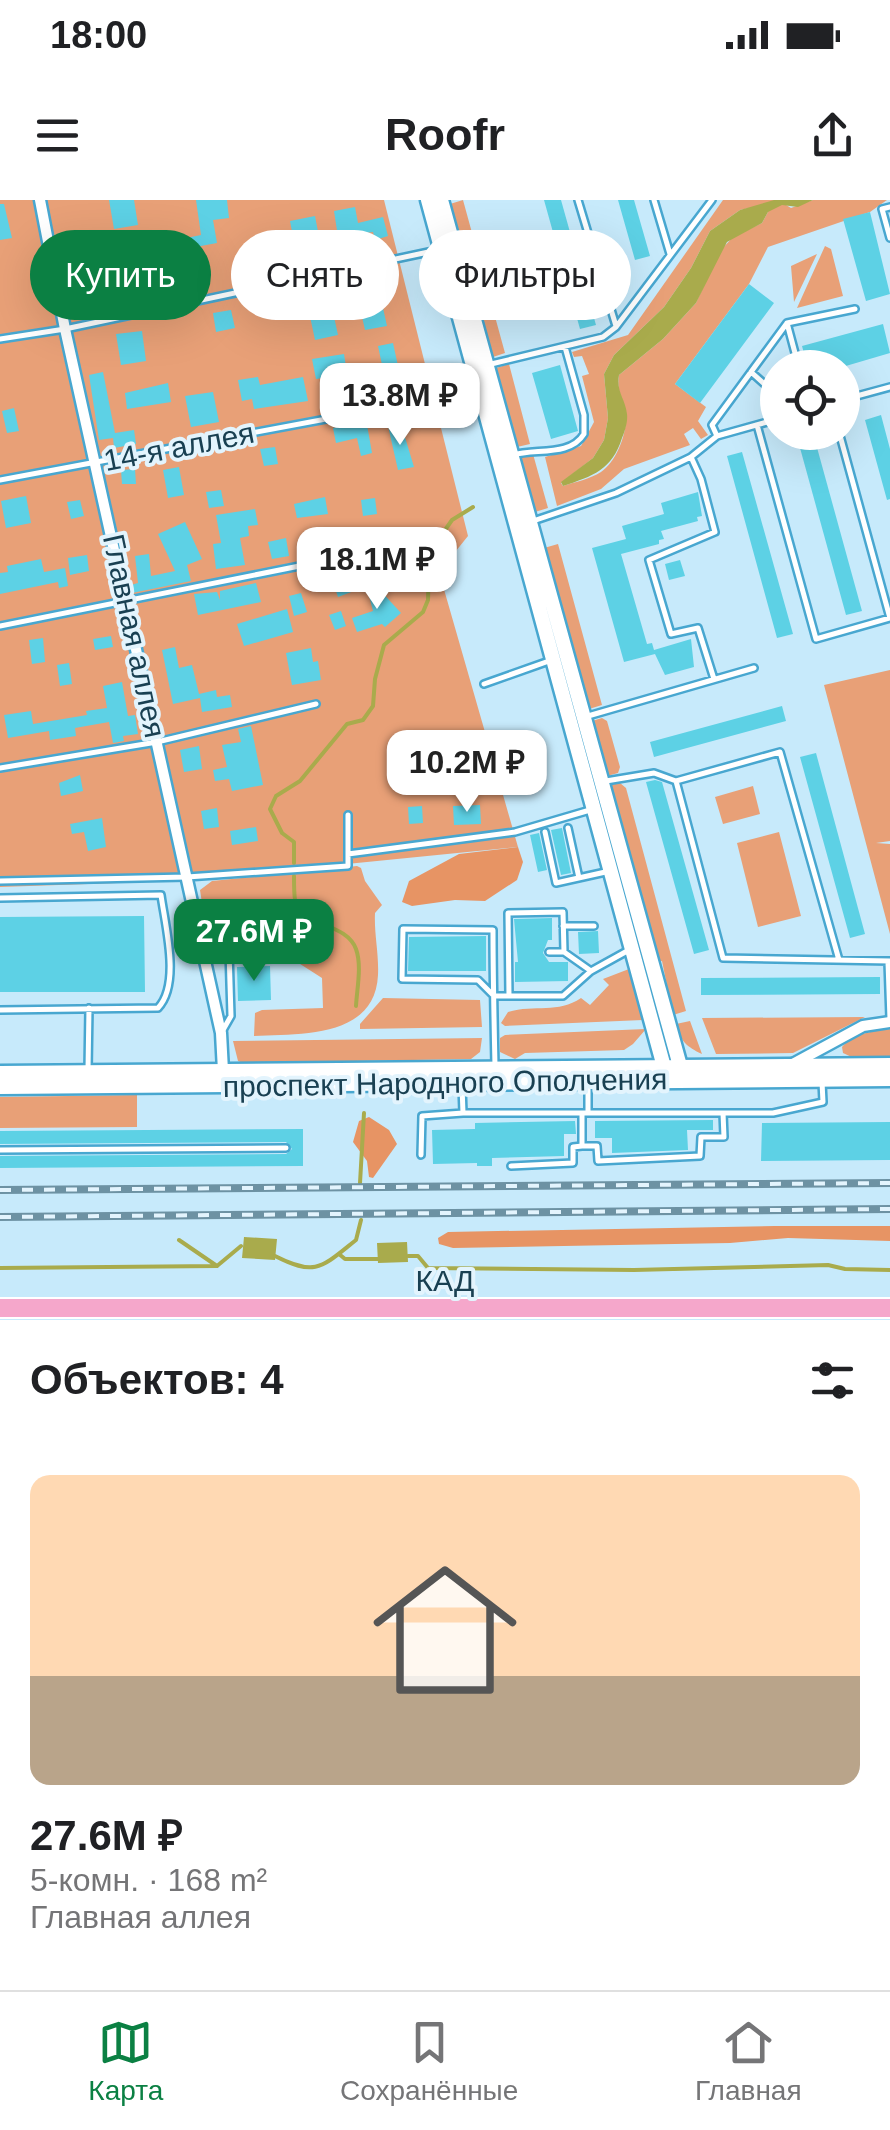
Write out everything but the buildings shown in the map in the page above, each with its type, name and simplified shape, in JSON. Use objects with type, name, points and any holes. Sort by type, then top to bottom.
[{"type":"highway","name":"КАД","points":[[0,1308],[890,1308]]},
{"type":"main road","points":[[434,200],[443,230]]},
{"type":"main road","points":[[467,320],[673,1071]]},
{"type":"main road","points":[[601,807],[612,871],[639,946]]},
{"type":"main road","name":"проспект Народного Ополчения","points":[[0,1087],[588,1081],[673,1071],[890,1065]]},
{"type":"main road","name":"проспект Народного Ополчения","points":[[0,1073],[495,1069],[890,1078]]},
{"type":"street","name":"Главная аллея","points":[[40,200],[221,1034],[223,1072]]},
{"type":"street","points":[[789,1066],[864,1026],[890,1020]]},
{"type":"lane","points":[[578,200],[616,327]]},
{"type":"lane","points":[[654,200],[670,254]]},
{"type":"lane","points":[[480,367],[603,337],[616,327],[712,200]]},
{"type":"lane","points":[[890,207],[882,209],[890,238]]},
{"type":"lane","points":[[0,340],[419,255]]},
{"type":"lane","points":[[717,436],[712,425],[787,324],[855,309]]},
{"type":"lane","points":[[787,324],[794,350]]},
{"type":"lane","points":[[505,457],[573,445],[584,434],[584,415],[565,347]]},
{"type":"lane","points":[[751,372],[760,380]]},
{"type":"lane","points":[[860,395],[890,387]]},
{"type":"lane","name":"14-я аллея","points":[[0,480],[416,402]]},
{"type":"lane","points":[[524,524],[616,494],[691,457],[717,436],[760,424]]},
{"type":"lane","points":[[757,425],[816,639],[890,618],[844,450]]},
{"type":"lane","points":[[691,457],[715,532],[649,560],[671,634],[698,628],[714,679]]},
{"type":"lane","points":[[0,626],[429,540]]},
{"type":"lane","points":[[484,684],[560,658]]},
{"type":"lane","points":[[577,719],[754,668]]},
{"type":"lane","points":[[0,768],[157,742],[316,704]]},
{"type":"lane","points":[[595,784],[654,773],[676,781],[780,752],[839,960]]},
{"type":"lane","points":[[676,781],[723,958],[889,962],[890,1020]]},
{"type":"lane","points":[[348,854],[515,832],[601,807]]},
{"type":"lane","points":[[0,882],[186,877],[348,866],[348,815]]},
{"type":"lane","points":[[568,828],[579,878]]},
{"type":"lane","points":[[546,832],[556,883],[612,871]]},
{"type":"lane","points":[[0,898],[161,895],[170,954],[166,998],[158,1008],[0,1010]]},
{"type":"lane","points":[[510,996],[508,913],[563,912],[564,952]]},
{"type":"lane","points":[[563,926],[594,926]]},
{"type":"lane","points":[[495,1069],[494,996],[494,930],[404,929],[402,979],[478,980],[494,996],[563,996],[591,970],[639,946]]},
{"type":"lane","points":[[221,1034],[231,1016],[229,952],[275,950]]},
{"type":"lane","points":[[509,953],[518,952]]},
{"type":"lane","points":[[548,952],[564,952],[591,970]]},
{"type":"lane","points":[[88,1072],[89,1008]]},
{"type":"lane","points":[[421,1155],[422,1116],[773,1113],[822,1102],[822,1079]]},
{"type":"lane","points":[[582,1146],[588,1081]]},
{"type":"lane","points":[[462,1083],[462,1113]]},
{"type":"lane","points":[[511,1166],[573,1162],[573,1148],[582,1146],[597,1146],[598,1161],[700,1156],[701,1137],[724,1137],[724,1113]]},
{"type":"lane","points":[[0,1150],[286,1148]]},
{"type":"shaded area","points":[[0,200],[384,200],[392,230],[231,230],[231,320],[399,320],[399,260],[468,536],[439,572],[518,847],[176,881],[0,887]]},
{"type":"shaded area","points":[[463,200],[471,230],[457,230],[450,204]]},
{"type":"shaded area","points":[[723,200],[778,200],[791,208],[813,200],[887,200],[870,212],[768,247],[749,284],[675,384],[706,407],[698,421],[708,435],[701,439],[693,428],[684,434],[690,445],[624,469],[601,489],[557,506],[545,457],[581,446],[594,422],[582,376],[589,374],[582,356],[574,357],[572,352],[628,335]],"holes":[[[768,204],[762,223],[733,237],[720,251],[696,303],[663,339],[619,375],[626,423],[613,460],[597,474],[563,486],[561,483],[593,458],[604,440],[608,418],[604,374],[614,355],[664,307],[710,231],[740,210]]]},
{"type":"shaded area","points":[[774,200],[813,200],[798,207],[782,205],[768,212],[762,223],[727,242],[696,303],[663,339],[619,375],[627,420],[613,458],[592,475],[563,486],[561,482],[593,458],[604,440],[608,418],[604,374],[614,355],[664,307],[710,231],[740,210]]},
{"type":"shaded area","points":[[825,246],[831,249],[843,296],[797,308]]},
{"type":"shaded area","points":[[817,254],[794,302],[791,266]]},
{"type":"shaded area","points":[[483,320],[496,320],[505,353],[493,357]]},
{"type":"shaded area","points":[[509,364],[530,444],[517,447],[496,368]]},
{"type":"shaded area","points":[[533,454],[548,508],[535,512],[520,458]]},
{"type":"shaded area","points":[[558,544],[602,705],[589,709],[544,548]]},
{"type":"shaded area","points":[[890,670],[890,841],[876,843],[890,844],[890,934],[824,685]]},
{"type":"shaded area","points":[[592,721],[607,721],[620,767],[618,773],[607,776]]},
{"type":"shaded area","points":[[620,783],[626,788],[686,1011],[673,1015],[662,961],[658,962],[610,785]]},
{"type":"shaded area","points":[[753,786],[760,814],[723,824],[715,797]]},
{"type":"shaded area","points":[[779,832],[801,916],[758,927],[737,843]]},
{"type":"shaded area","points":[[518,847],[523,862],[517,880],[485,901],[455,900],[412,906],[402,902],[409,881],[459,854]]},
{"type":"shaded area","points":[[357,866],[382,905],[375,913],[378,975],[374,996],[364,1011],[332,1028],[254,1036],[255,1013],[262,1010],[323,1008],[322,978],[244,928],[222,940],[217,951],[213,951],[208,943],[200,890],[212,881]]},
{"type":"shaded area","points":[[629,969],[634,971],[646,1017],[643,1020],[505,1026],[501,1023],[508,1012],[564,1006],[581,998],[590,1005],[609,985],[603,979]]},
{"type":"shaded area","points":[[383,998],[480,1000],[482,1027],[360,1029]]},
{"type":"shaded area","points":[[865,1017],[793,1053],[716,1054],[702,1018]]},
{"type":"shaded area","points":[[690,1021],[702,1054],[685,1043],[678,1030],[676,1024]]},
{"type":"shaded area","points":[[646,1029],[624,1050],[525,1053],[515,1059],[500,1052],[500,1038],[505,1035]]},
{"type":"shaded area","points":[[890,1029],[890,1059],[856,1059],[843,1053],[842,1047],[852,1039]]},
{"type":"shaded area","points":[[482,1038],[480,1052],[471,1059],[243,1063],[238,1061],[233,1041]]},
{"type":"shaded area","points":[[137,1095],[137,1127],[0,1128],[0,1097]]},
{"type":"shaded area","points":[[369,1117],[389,1130],[397,1144],[373,1178],[369,1177],[367,1161],[353,1142],[359,1121]]},
{"type":"shaded area","points":[[890,1226],[890,1241],[788,1238],[730,1243],[453,1248],[439,1244],[438,1238],[448,1232]]},
{"type":"shaded area","points":[[244,1237],[277,1239],[275,1260],[242,1258]]},
{"type":"shaded area","points":[[407,1242],[408,1262],[378,1263],[377,1243]]},
{"type":"waterway","points":[[294,863],[294,842],[282,833],[270,809],[276,796],[300,781],[347,724],[363,720],[373,706],[384,645],[423,612],[428,600],[429,567],[438,540],[452,520],[473,507]]},
{"type":"waterway","points":[[294,876],[299,909],[343,934],[356,949],[356,1006]]},
{"type":"waterway","points":[[360,1183],[364,1113]]},
{"type":"waterway","points":[[275,1256],[300,1266],[318,1266],[356,1240],[361,1220]]},
{"type":"waterway","points":[[179,1240],[217,1266]]},
{"type":"waterway","points":[[0,1268],[217,1266],[241,1246]]},
{"type":"waterway","points":[[339,1254],[345,1259],[378,1259]]},
{"type":"waterway","points":[[408,1256],[418,1256],[428,1268],[634,1270],[828,1265],[890,1270]]},
{"type":"railway","points":[[0,1190],[890,1183]]},
{"type":"railway","points":[[0,1217],[890,1209]]}]
